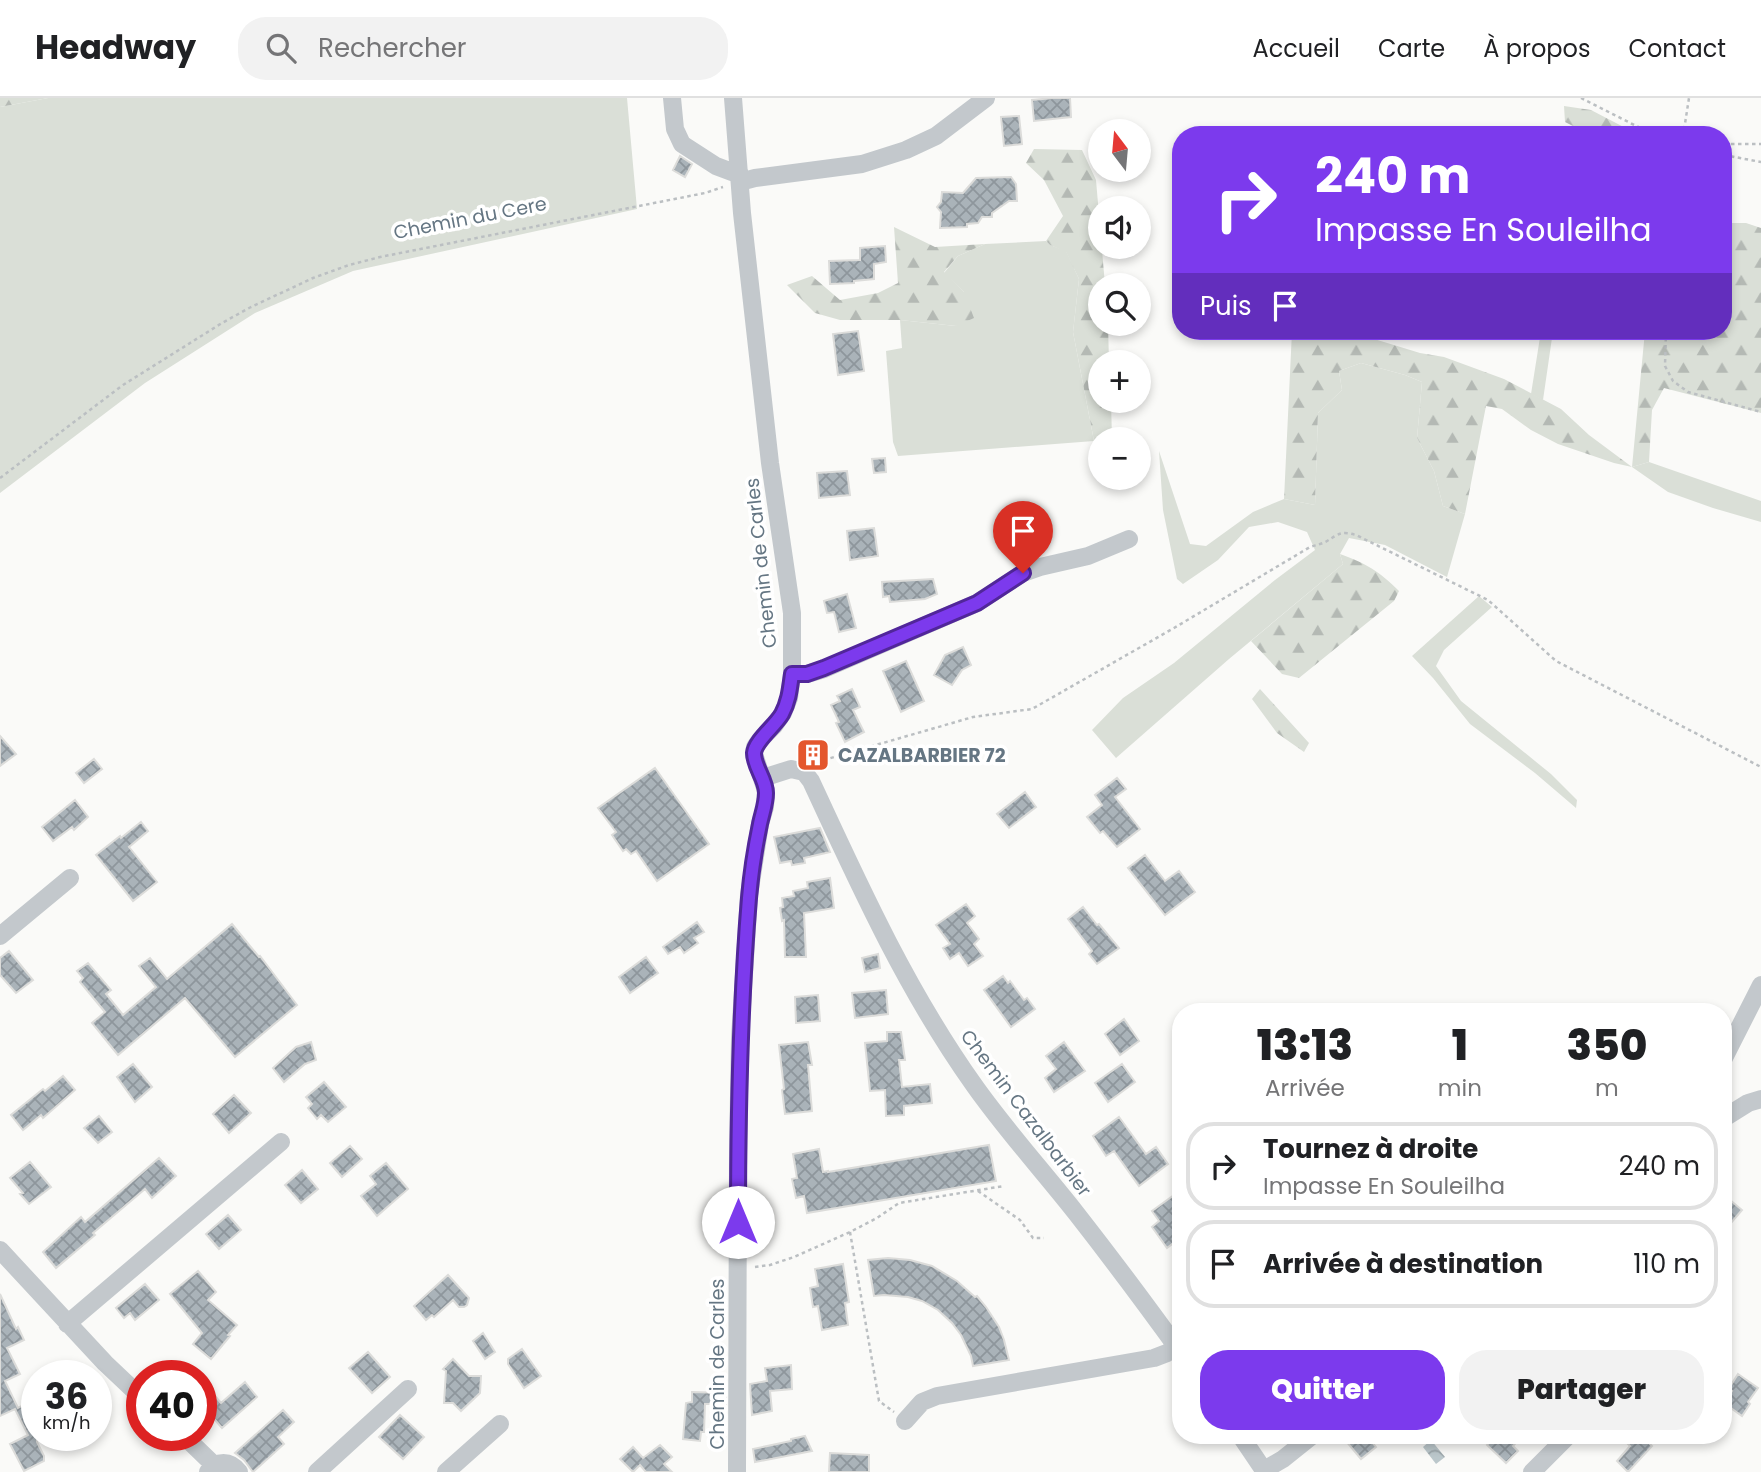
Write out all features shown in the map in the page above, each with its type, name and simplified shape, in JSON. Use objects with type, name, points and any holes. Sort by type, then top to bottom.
[{"type":"street","points":[[672,98],[675,129],[682,144],[716,166],[739,176],[755,178],[862,164],[906,150],[936,136],[986,98]]},
{"type":"street","name":"Chemin de Carles","points":[[733,98],[770,463],[792,612],[792,674],[789,698],[783,713],[755,747],[754,754],[763,778],[766,799],[749,895],[740,1038],[737,1472]]},
{"type":"street","points":[[792,674],[807,674],[824,668],[946,617],[977,603],[1023,573],[1088,556],[1129,539]]},
{"type":"street","points":[[763,778],[791,769],[804,772]]},
{"type":"street","name":"Chemin Cazalbarbier","points":[[804,772],[811,781],[865,897],[937,1029],[993,1111],[1172,1340]]},
{"type":"street","points":[[0,936],[70,878]]},
{"type":"street","points":[[1732,1042],[1761,985]]},
{"type":"street","points":[[1732,1113],[1761,1099]]},
{"type":"street","points":[[67,1324],[281,1142]]},
{"type":"street","points":[[0,1250],[67,1324],[126,1383]]},
{"type":"street","points":[[905,1421],[922,1402],[937,1396],[1154,1357],[1172,1351]]},
{"type":"street","points":[[317,1472],[408,1389]]},
{"type":"street","points":[[446,1472],[500,1424]]},
{"type":"street","points":[[1246,1444],[1264,1471],[1302,1444]]},
{"type":"street","points":[[1532,1472],[1560,1444]]},
{"type":"street","points":[[196,1451],[211,1469],[226,1462],[239,1472]]},
{"type":"path","points":[[1581,98],[1636,126]]},
{"type":"path","points":[[1685,126],[1689,98]]},
{"type":"path","points":[[1732,144],[1761,144]]},
{"type":"path","points":[[1732,157],[1761,162]]},
{"type":"path","name":"Chemin du Cere","points":[[0,478],[123,385],[251,307],[313,278],[380,257],[705,193],[739,176]]},
{"type":"path","points":[[1665,340],[1665,366],[1672,381],[1688,392],[1761,412]]},
{"type":"path","points":[[804,772],[816,762],[972,717],[1032,709],[1310,547],[1345,532],[1488,600],[1556,661],[1761,767]]},
{"type":"path","points":[[738,1269],[770,1265],[794,1257],[850,1232],[899,1203],[1004,1186]]},
{"type":"path","points":[[978,1191],[1020,1220],[1033,1238],[1044,1238]]},
{"type":"path","points":[[850,1232],[879,1401],[905,1421]]},
{"type":"green space","points":[[0,98],[48,98],[0,107]]},
{"type":"green space","points":[[48,98],[627,98],[637,209],[353,271],[255,313],[145,383],[0,493],[0,107]]},
{"type":"green space","points":[[1564,106],[1591,110],[1622,126],[1573,126],[1565,122]]},
{"type":"green space","points":[[1034,149],[1082,150],[1088,163],[1088,182],[1096,182],[1097,196],[1088,196],[1088,259],[1103,259],[1104,273],[1088,273],[1088,336],[1108,336],[1109,350],[1088,350],[1088,410],[1073,332],[1079,279],[1066,252],[1046,241],[1063,216],[1044,180],[1026,163]]},
{"type":"green space","points":[[1732,223],[1746,223],[1761,228],[1761,413],[1664,388],[1652,410],[1649,462],[1632,467],[1644,340],[1732,340]]},
{"type":"green space","points":[[894,227],[935,247],[985,244],[958,256],[944,272],[964,292],[974,318],[956,326],[900,320],[840,320],[815,313],[787,285],[812,276],[840,300],[878,293],[898,283]]},
{"type":"green space","points":[[1046,241],[1066,251],[1079,279],[1073,332],[1091,427],[1088,427],[1088,441],[898,456],[893,442],[886,351],[902,348],[900,320],[956,326],[964,292],[944,273],[958,256],[985,244]]},
{"type":"green space","points":[[1292,340],[1377,340],[1444,357],[1504,379],[1561,409],[1589,435],[1632,467],[1558,444],[1531,430],[1502,409],[1486,406],[1465,514],[1443,506],[1434,471],[1417,438],[1422,382],[1361,363],[1339,371],[1342,390],[1318,413],[1315,505],[1284,499]]},
{"type":"green space","points":[[1540,340],[1552,340],[1543,400],[1531,394]]},
{"type":"green space","points":[[1361,363],[1422,382],[1417,438],[1434,471],[1443,506],[1465,514],[1447,577],[1385,545],[1349,538],[1340,554],[1343,564],[1116,758],[1092,730],[1123,698],[1174,663],[1315,550],[1307,532],[1278,522],[1249,527],[1218,560],[1183,584],[1177,579],[1163,510],[1159,451],[1190,544],[1206,546],[1253,512],[1284,499],[1315,505],[1318,413],[1342,390],[1339,371]]},
{"type":"green space","points":[[1089,413],[1111,413],[1112,427],[1091,427]]},
{"type":"green space","points":[[1649,462],[1761,501],[1761,522],[1668,492],[1632,467]]},
{"type":"green space","points":[[1340,554],[1372,569],[1399,591],[1394,601],[1299,678],[1282,674],[1251,641],[1343,564]]},
{"type":"green space","points":[[1479,596],[1492,607],[1444,650],[1436,666],[1461,701],[1551,774],[1577,800],[1576,808],[1470,724],[1412,656]]},
{"type":"green space","points":[[1260,689],[1309,743],[1304,752],[1277,733],[1252,699]]},
{"type":"water","points":[[1434,1444],[1445,1457],[1436,1464],[1423,1447]]},
{"type":"building","points":[[1070,98],[1071,117],[1034,121],[1032,100]]},
{"type":"building","points":[[1019,116],[1022,144],[1004,146],[1001,117]]},
{"type":"building","points":[[680,156],[692,164],[685,177],[673,170]]},
{"type":"building","points":[[1011,177],[1016,184],[1017,201],[1009,201],[992,213],[992,217],[982,217],[978,223],[967,224],[967,227],[940,228],[941,212],[937,207],[941,202],[942,192],[963,193],[976,178]]},
{"type":"building","points":[[885,246],[886,262],[874,264],[874,279],[830,284],[829,261],[860,260],[860,248]]},
{"type":"building","points":[[858,331],[864,371],[838,375],[833,334]]},
{"type":"building","points":[[885,458],[886,472],[874,473],[872,459]]},
{"type":"building","points":[[847,471],[850,495],[819,498],[817,473]]},
{"type":"building","points":[[874,528],[878,556],[850,560],[847,531]]},
{"type":"building","points":[[933,579],[937,594],[925,599],[890,602],[889,596],[883,597],[882,582]]},
{"type":"building","points":[[847,594],[856,628],[839,632],[834,612],[827,613],[824,601]]},
{"type":"building","points":[[963,647],[971,665],[962,670],[952,685],[934,675],[945,655]]},
{"type":"building","points":[[906,661],[924,701],[901,712],[883,671]]},
{"type":"building","points":[[852,689],[860,707],[853,710],[864,732],[845,742],[831,705],[840,701],[837,696]]},
{"type":"building","points":[[0,736],[16,754],[0,766]]},
{"type":"building","points":[[94,759],[102,769],[84,783],[76,773]]},
{"type":"building","points":[[655,768],[709,844],[657,881],[636,851],[631,854],[626,849],[623,851],[612,835],[616,832],[598,808]]},
{"type":"building","points":[[1117,778],[1126,789],[1115,797],[1140,829],[1117,847],[1103,831],[1100,833],[1087,817],[1102,805],[1095,795]]},
{"type":"building","points":[[1025,792],[1036,807],[1009,828],[997,814]]},
{"type":"building","points":[[75,800],[88,817],[74,830],[72,827],[53,841],[42,827]]},
{"type":"building","points":[[141,822],[148,831],[129,847],[157,882],[133,901],[96,855]]},
{"type":"building","points":[[820,828],[830,852],[804,858],[805,863],[780,863],[774,837]]},
{"type":"building","points":[[1145,855],[1165,881],[1179,871],[1195,892],[1165,915],[1128,868]]},
{"type":"building","points":[[830,878],[834,908],[804,913],[806,957],[785,957],[784,920],[782,921],[780,908],[783,907],[782,898],[794,896],[793,891],[808,888],[807,882]]},
{"type":"building","points":[[966,904],[975,916],[967,923],[979,939],[974,944],[983,956],[968,966],[959,953],[950,959],[943,948],[950,944],[936,925]]},
{"type":"building","points":[[1083,907],[1119,948],[1097,964],[1089,954],[1092,951],[1068,919]]},
{"type":"building","points":[[697,922],[704,932],[694,938],[698,943],[684,953],[680,947],[668,954],[663,947]]},
{"type":"building","points":[[232,924],[297,1005],[235,1057],[185,998],[118,1055],[92,1023],[105,1012],[80,982],[83,978],[77,971],[88,963],[111,990],[106,994],[123,1015],[156,987],[139,966],[150,958],[167,979]]},
{"type":"building","points":[[9,951],[33,980],[16,993],[0,975],[0,958]]},
{"type":"building","points":[[878,954],[880,968],[865,972],[862,958]]},
{"type":"building","points":[[646,957],[658,973],[630,993],[619,977]]},
{"type":"building","points":[[1003,976],[1035,1009],[1011,1027],[984,990]]},
{"type":"building","points":[[886,990],[888,1014],[855,1018],[852,993]]},
{"type":"building","points":[[818,995],[820,1021],[796,1023],[795,997]]},
{"type":"building","points":[[1124,1019],[1139,1041],[1120,1055],[1105,1034]]},
{"type":"building","points":[[887,1032],[901,1032],[905,1060],[899,1060],[902,1087],[930,1084],[932,1103],[904,1106],[904,1115],[886,1116],[885,1090],[870,1091],[865,1043],[887,1041]]},
{"type":"building","points":[[311,1042],[316,1060],[305,1064],[284,1082],[273,1068],[296,1047]]},
{"type":"building","points":[[808,1042],[812,1065],[808,1065],[812,1111],[785,1114],[779,1045]]},
{"type":"building","points":[[1064,1042],[1085,1071],[1054,1092],[1045,1078],[1056,1069],[1046,1056]]},
{"type":"building","points":[[133,1064],[152,1087],[135,1102],[117,1077]]},
{"type":"building","points":[[1122,1064],[1135,1082],[1108,1102],[1095,1083]]},
{"type":"building","points":[[63,1076],[75,1090],[43,1118],[41,1115],[23,1130],[11,1115]]},
{"type":"building","points":[[324,1082],[346,1107],[328,1122],[321,1115],[317,1119],[308,1108],[312,1104],[306,1097]]},
{"type":"building","points":[[234,1095],[251,1113],[229,1133],[213,1114]]},
{"type":"building","points":[[99,1116],[112,1132],[98,1143],[84,1128]]},
{"type":"building","points":[[1119,1117],[1146,1154],[1156,1147],[1168,1164],[1139,1186],[1114,1151],[1106,1156],[1093,1136]]},
{"type":"building","points":[[989,1145],[996,1181],[807,1213],[804,1196],[796,1198],[792,1179],[797,1178],[793,1154],[819,1149],[823,1172],[828,1172]]},
{"type":"building","points":[[350,1146],[362,1159],[342,1177],[330,1163]]},
{"type":"building","points":[[159,1158],[176,1176],[152,1198],[145,1189],[56,1268],[43,1252],[81,1217],[85,1222]]},
{"type":"building","points":[[30,1162],[51,1187],[29,1204],[10,1178]]},
{"type":"building","points":[[386,1163],[408,1189],[377,1216],[361,1196],[376,1184],[370,1176]]},
{"type":"building","points":[[302,1170],[318,1189],[301,1203],[285,1185]]},
{"type":"building","points":[[1172,1197],[1172,1244],[1167,1248],[1152,1227],[1159,1221],[1152,1211]]},
{"type":"building","points":[[1732,1202],[1742,1210],[1732,1222]]},
{"type":"building","points":[[228,1215],[241,1230],[219,1249],[206,1234]]},
{"type":"building","points":[[888,1258],[932,1266],[977,1296],[999,1327],[1009,1360],[973,1366],[961,1335],[938,1310],[908,1297],[874,1296],[868,1260]]},
{"type":"building","points":[[843,1264],[849,1302],[845,1303],[848,1325],[822,1330],[818,1306],[813,1307],[810,1288],[818,1286],[815,1269]]},
{"type":"building","points":[[198,1271],[216,1292],[208,1300],[237,1325],[211,1359],[193,1344],[202,1333],[170,1294]]},
{"type":"building","points":[[448,1275],[469,1298],[467,1305],[459,1307],[453,1300],[434,1317],[432,1315],[426,1320],[414,1306]]},
{"type":"building","points":[[145,1284],[159,1300],[135,1320],[130,1313],[124,1318],[116,1308]]},
{"type":"building","points":[[0,1294],[24,1340],[7,1348],[20,1374],[5,1381],[18,1408],[21,1406],[21,1421],[15,1409],[0,1416]]},
{"type":"building","points":[[483,1333],[495,1352],[485,1359],[473,1341]]},
{"type":"building","points":[[522,1349],[541,1376],[524,1388],[508,1364],[508,1359]]},
{"type":"building","points":[[368,1352],[390,1377],[372,1393],[349,1368]]},
{"type":"building","points":[[453,1359],[469,1376],[481,1376],[480,1393],[461,1411],[453,1403],[444,1403],[446,1371],[443,1369]]},
{"type":"building","points":[[791,1365],[792,1389],[770,1391],[772,1411],[752,1415],[750,1384],[767,1381],[765,1368]]},
{"type":"building","points":[[1738,1374],[1758,1388],[1742,1416],[1732,1409],[1732,1383]]},
{"type":"building","points":[[245,1382],[257,1397],[222,1428],[217,1422],[217,1398],[221,1403]]},
{"type":"building","points":[[692,1392],[726,1393],[726,1404],[705,1404],[704,1432],[701,1432],[700,1441],[683,1439],[686,1403],[692,1402]]},
{"type":"building","points":[[283,1410],[294,1422],[278,1437],[284,1444],[253,1472],[235,1453]]},
{"type":"building","points":[[400,1415],[424,1437],[403,1459],[379,1437]]},
{"type":"building","points":[[805,1436],[812,1451],[755,1462],[753,1449]]},
{"type":"building","points":[[21,1438],[21,1451],[42,1451],[44,1461],[24,1471],[10,1444]]},
{"type":"building","points":[[1348,1444],[1374,1444],[1376,1447],[1361,1459]]},
{"type":"building","points":[[1515,1444],[1513,1446],[1518,1451],[1506,1463],[1487,1445]]},
{"type":"building","points":[[1628,1444],[1652,1446],[1628,1472],[1617,1461],[1630,1446]]},
{"type":"building","points":[[660,1445],[672,1457],[664,1464],[672,1472],[646,1472],[640,1465],[633,1472],[620,1459],[633,1447],[643,1458]]},
{"type":"building","points":[[830,1453],[869,1455],[869,1472],[829,1472]]},
{"type":"place","name":"CAZALBARBIER 72","points":[[813,755]]},
{"type":"route","points":[[738,1222],[740,1038],[749,895],[766,791],[756,762],[755,747],[783,713],[789,698],[792,674],[807,674],[824,668],[946,617],[977,603],[1023,573]]}]
